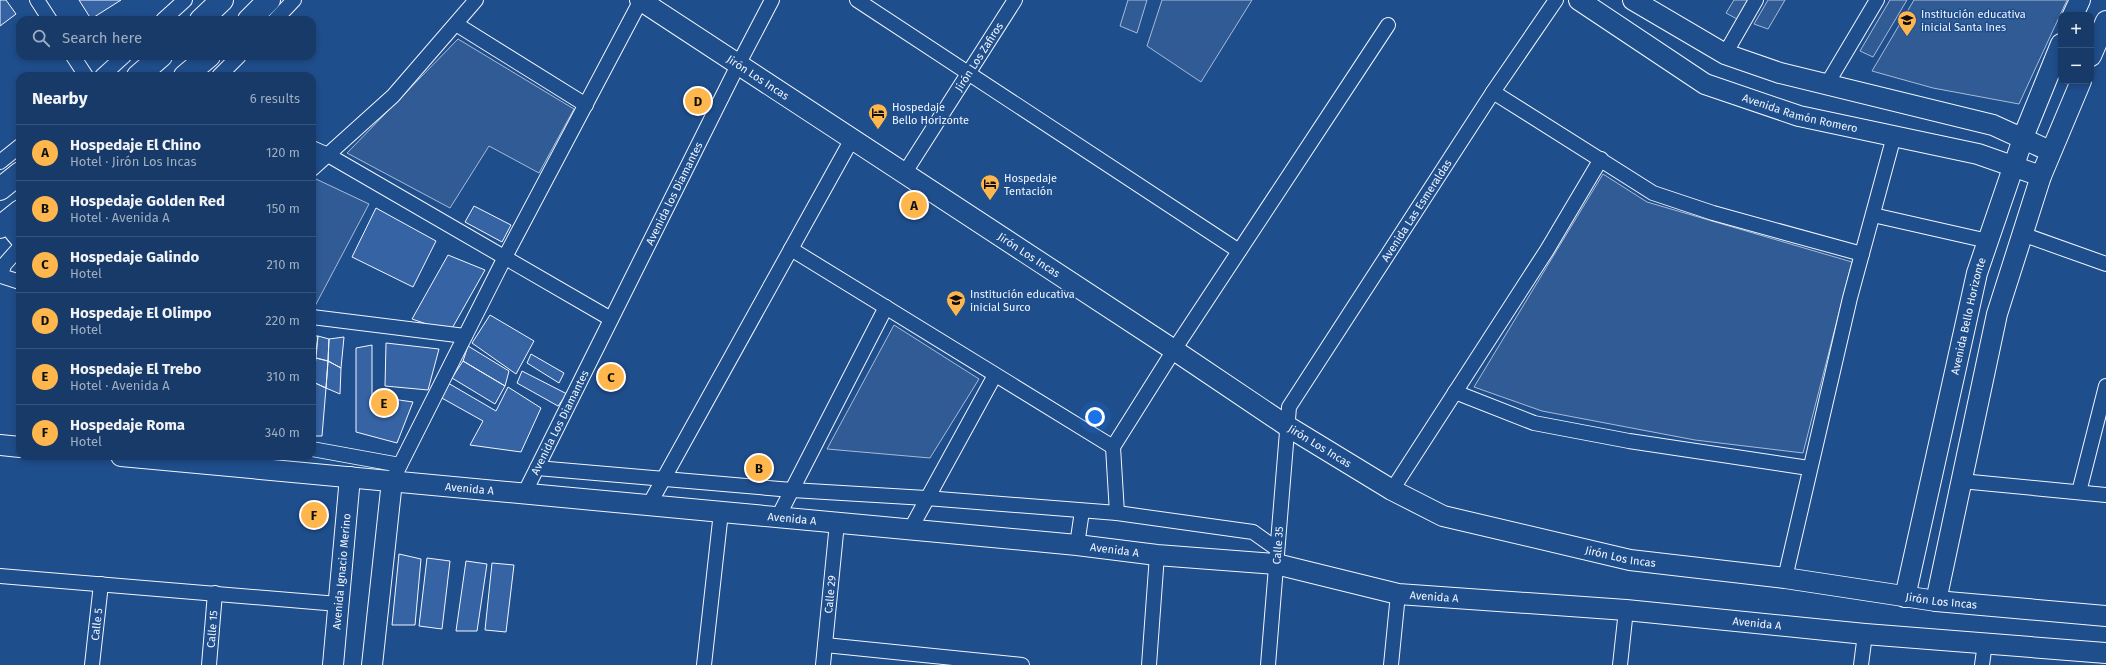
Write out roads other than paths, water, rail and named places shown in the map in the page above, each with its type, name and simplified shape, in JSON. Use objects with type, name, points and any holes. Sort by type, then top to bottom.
[{"type":"highway","points":[[205,16],[222,0]]},
{"type":"highway","points":[[253,16],[269,0]]},
{"type":"highway","points":[[143,72],[156,60]]},
{"type":"highway","points":[[190,72],[204,60]]},
{"type":"highway","points":[[0,190],[16,176]]},
{"type":"street","points":[[37,0],[47,16]]},
{"type":"street","points":[[167,16],[185,0]]},
{"type":"street","points":[[278,16],[294,0]]},
{"type":"street","points":[[316,166],[393,96],[476,0]]},
{"type":"street","points":[[372,665],[396,473],[464,336],[640,0]]},
{"type":"street","name":"Jirón Los Incas","points":[[640,0],[735,71],[852,139],[1174,350],[1287,426],[1392,490],[1443,516],[1520,536],[1630,560],[1785,578],[1936,601],[2106,616]]},
{"type":"street","points":[[735,71],[772,0]]},
{"type":"street","points":[[857,0],[1239,251]]},
{"type":"street","name":"Jirón Los Zafiros","points":[[904,174],[1015,0]]},
{"type":"street","name":"Avenida Las Esmeraldas","points":[[1287,426],[1289,406],[1493,92],[1556,0]]},
{"type":"street","name":"Avenida Ramón Romero","points":[[1579,0],[1705,84],[1799,116],[1978,154],[2041,176]]},
{"type":"street","points":[[1633,0],[1725,54],[1780,73],[1992,125],[2050,151]]},
{"type":"street","points":[[1725,54],[1756,0]]},
{"type":"street","points":[[1827,84],[1877,0]]},
{"type":"street","points":[[2074,12],[2080,0]]},
{"type":"street","points":[[2094,49],[2106,21]]},
{"type":"street","points":[[456,24],[586,105]]},
{"type":"street","points":[[1117,513],[1113,447],[1174,350],[1388,25]]},
{"type":"street","name":"Avenida Bello Horizonte","points":[[1905,597],[1977,273],[2013,166],[2059,48]]},
{"type":"street","points":[[76,60],[83,72]]},
{"type":"street","points":[[106,72],[120,60]]},
{"type":"street","points":[[223,72],[235,60]]},
{"type":"street","name":"Avenida los Diamantes","points":[[614,314],[735,71]]},
{"type":"street","points":[[1936,601],[1997,314],[2041,176],[2079,84]]},
{"type":"street","points":[[1493,92],[1653,193],[1713,213],[1862,254]]},
{"type":"street","points":[[1785,578],[1809,468],[1862,254],[1894,136]]},
{"type":"street","points":[[649,505],[852,139]]},
{"type":"street","points":[[0,162],[16,149]]},
{"type":"street","points":[[316,150],[328,155],[505,257],[614,314]]},
{"type":"street","points":[[1392,490],[1547,250],[1601,159]]},
{"type":"street","points":[[1873,215],[1988,241]]},
{"type":"street","points":[[8,221],[16,236]]},
{"type":"street","points":[[2022,234],[2106,264]]},
{"type":"street","points":[[791,249],[1113,447]]},
{"type":"street","points":[[16,252],[4,265],[1,276],[16,281]]},
{"type":"street","points":[[778,517],[886,307]]},
{"type":"street","name":"Avenida Los Diamantes","points":[[524,494],[614,314]]},
{"type":"street","points":[[316,318],[464,336]]},
{"type":"street","points":[[910,530],[926,498],[995,375]]},
{"type":"street","points":[[2079,492],[2106,386]]},
{"type":"street","points":[[1455,392],[1534,423],[1629,441],[1809,468]]},
{"type":"street","name":"Calle 35","points":[[1268,665],[1287,426]]},
{"type":"street","points":[[0,445],[16,447]]},
{"type":"street","points":[[316,450],[396,473]]},
{"type":"street","name":"Avenida A","points":[[193,460],[350,477],[396,473],[524,494],[1077,545],[1157,555],[1276,556],[1398,594],[1626,610],[1865,634],[1985,642],[2106,654]]},
{"type":"street","points":[[537,468],[792,490],[926,498],[1117,513],[1253,532],[1276,556]]},
{"type":"street","name":"Avenida Ignacio Merino","points":[[333,665],[350,477]]},
{"type":"street","points":[[1961,481],[2106,495]]},
{"type":"street","points":[[1077,545],[1082,511]]},
{"type":"street","points":[[704,665],[721,512]]},
{"type":"street","name":"Calle 29","points":[[823,665],[837,523]]},
{"type":"street","points":[[1148,665],[1157,555]]},
{"type":"street","points":[[0,576],[338,604]]},
{"type":"street","name":"Calle 5","points":[[92,665],[100,584]]},
{"type":"street","name":"Calle 15","points":[[209,665],[215,593]]},
{"type":"street","points":[[1391,665],[1398,594]]},
{"type":"street","points":[[1620,665],[1626,610]]},
{"type":"street","points":[[1861,665],[1865,634]]},
{"type":"street","points":[[1982,665],[1985,642]]},
{"type":"street","points":[[825,645],[937,661],[1022,665]]},
{"type":"place","name":"Institución educativa inicial Santa Ines","points":[[1907,37]]},
{"type":"place","name":"Hospedaje El Olimpo","points":[[698,101]]},
{"type":"place","name":"Hospedaje Bello Horizonte","points":[[878,130]]},
{"type":"place","name":"Hospedaje Tentación","points":[[990,201]]},
{"type":"place","name":"Hospedaje El Chino","points":[[914,205]]},
{"type":"place","name":"Institución educativa inicial Surco","points":[[956,317]]},
{"type":"place","name":"Hospedaje Galindo","points":[[611,377]]},
{"type":"place","name":"Hospedaje El Trebo","points":[[384,403]]},
{"type":"place","name":"Hospedaje Golden Red","points":[[759,468]]},
{"type":"place","name":"Hospedaje Roma","points":[[314,515]]}]
